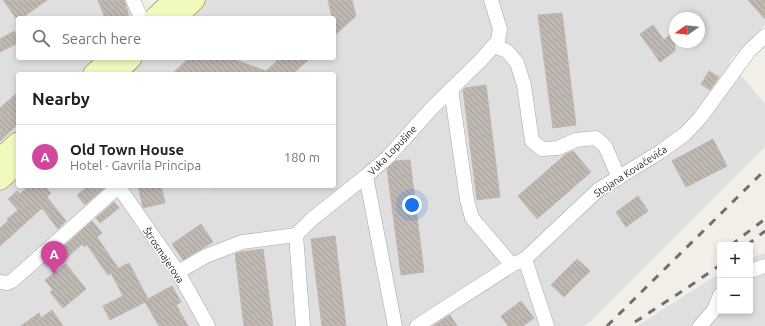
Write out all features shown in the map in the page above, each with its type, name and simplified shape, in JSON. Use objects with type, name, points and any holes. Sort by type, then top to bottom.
[{"type":"main road","points":[[156,16],[173,0]]},
{"type":"main road","points":[[178,16],[195,0]]},
{"type":"main road","points":[[95,72],[109,60]]},
{"type":"main road","points":[[117,72],[130,60]]},
{"type":"main road","points":[[0,158],[16,144]]},
{"type":"main road","points":[[0,180],[16,166]]},
{"type":"street","points":[[133,0],[140,16]]},
{"type":"street","name":"Vuka Lopušine","points":[[296,235],[312,219],[388,157],[431,109],[498,41],[500,29],[491,0]]},
{"type":"street","name":"Stojana Kovačevića","points":[[417,326],[519,262],[598,190],[660,152],[685,134],[700,118],[749,51],[765,36]]},
{"type":"street","points":[[493,46],[507,51],[517,63],[524,85],[532,141],[542,149],[558,148],[576,140],[596,138],[605,146],[619,178]]},
{"type":"street","points":[[451,89],[467,200],[472,218],[519,262],[547,326]]},
{"type":"street","points":[[366,176],[395,326]]},
{"type":"street","points":[[0,282],[7,283],[12,281],[116,188]]},
{"type":"street","name":"Štrosmajerova","points":[[119,188],[178,272],[208,326]]},
{"type":"street","points":[[178,272],[206,256],[242,242],[296,235],[303,326]]},
{"type":"street","points":[[753,271],[765,266]]},
{"type":"street","points":[[700,326],[714,310],[717,303]]},
{"type":"shaded area","points":[[0,0],[131,0],[137,16],[16,16],[16,60],[103,60],[90,72],[16,72],[16,140],[0,155]]},
{"type":"shaded area","points":[[205,0],[765,0],[765,25],[729,61],[765,104],[765,147],[590,322],[584,326],[0,326],[0,191],[16,176],[16,188],[336,188],[336,72],[128,72],[141,60],[336,60],[336,16],[187,16]]},
{"type":"shaded area","points":[[200,188],[216,188],[205,197],[198,190]]},
{"type":"shaded area","points":[[765,253],[765,326],[637,326],[717,275],[717,314],[753,314],[753,257]]},
{"type":"building","points":[[3,0],[47,0],[25,16],[16,16],[16,18]]},
{"type":"building","points":[[98,0],[124,0],[128,16],[104,16]]},
{"type":"building","points":[[328,0],[352,0],[356,16],[336,34],[336,16],[332,16]]},
{"type":"building","points":[[748,0],[765,0],[765,19]]},
{"type":"building","points":[[562,13],[576,125],[553,128],[538,15]]},
{"type":"building","points":[[653,25],[664,40],[669,35],[669,48],[675,48],[675,51],[660,62],[640,34]]},
{"type":"building","points":[[14,31],[16,34],[16,44],[0,52],[0,39]]},
{"type":"building","points":[[187,60],[236,60],[266,71],[278,60],[308,60],[295,72],[174,72]]},
{"type":"building","points":[[709,71],[719,77],[710,90],[701,84]]},
{"type":"building","points":[[486,85],[500,197],[477,200],[463,90],[465,88]]},
{"type":"building","points":[[16,94],[16,126],[0,141],[0,108]]},
{"type":"building","points":[[713,139],[727,166],[686,187],[672,161]]},
{"type":"building","points":[[573,151],[591,172],[537,219],[518,196],[566,154]]},
{"type":"building","points":[[410,160],[424,272],[401,275],[387,169],[395,161]]},
{"type":"building","points":[[27,188],[46,188],[51,193],[47,197],[66,221],[58,229],[42,208],[0,246],[0,228],[8,221],[7,219],[18,210],[8,199],[17,191],[20,194]]},
{"type":"building","points":[[86,188],[104,188],[85,205],[77,195]]},
{"type":"building","points":[[138,188],[161,188],[165,203],[143,208]]},
{"type":"building","points":[[638,196],[648,211],[626,227],[616,212]]},
{"type":"building","points":[[114,202],[119,208],[100,223],[96,218]]},
{"type":"building","points":[[92,221],[102,233],[97,237],[118,268],[113,271],[129,263],[148,299],[172,286],[181,302],[176,305],[188,326],[159,326],[145,302],[110,320],[103,306],[123,296],[111,273],[108,275],[87,245],[84,247],[82,244],[59,265],[52,257]]},
{"type":"building","points":[[201,224],[213,242],[183,260],[172,244]]},
{"type":"building","points":[[335,236],[346,326],[322,326],[311,239]]},
{"type":"building","points":[[263,249],[273,326],[244,326],[235,254]]},
{"type":"building","points":[[577,259],[590,271],[564,297],[551,285]]},
{"type":"building","points":[[66,264],[86,289],[63,308],[50,292],[53,290],[45,280]]},
{"type":"building","points":[[521,301],[534,318],[523,326],[508,326],[501,316]]},
{"type":"building","points":[[52,310],[63,326],[21,326],[39,313],[41,318]]},
{"type":"building","points":[[450,315],[457,326],[433,326]]},
{"type":"railway","points":[[607,326],[765,170]]},
{"type":"railway","points":[[735,242],[765,219]]},
{"type":"railway","points":[[751,242],[765,231]]},
{"type":"railway","points":[[635,322],[717,267]]},
{"type":"place","name":"Old Town House","points":[[54,274]]}]
